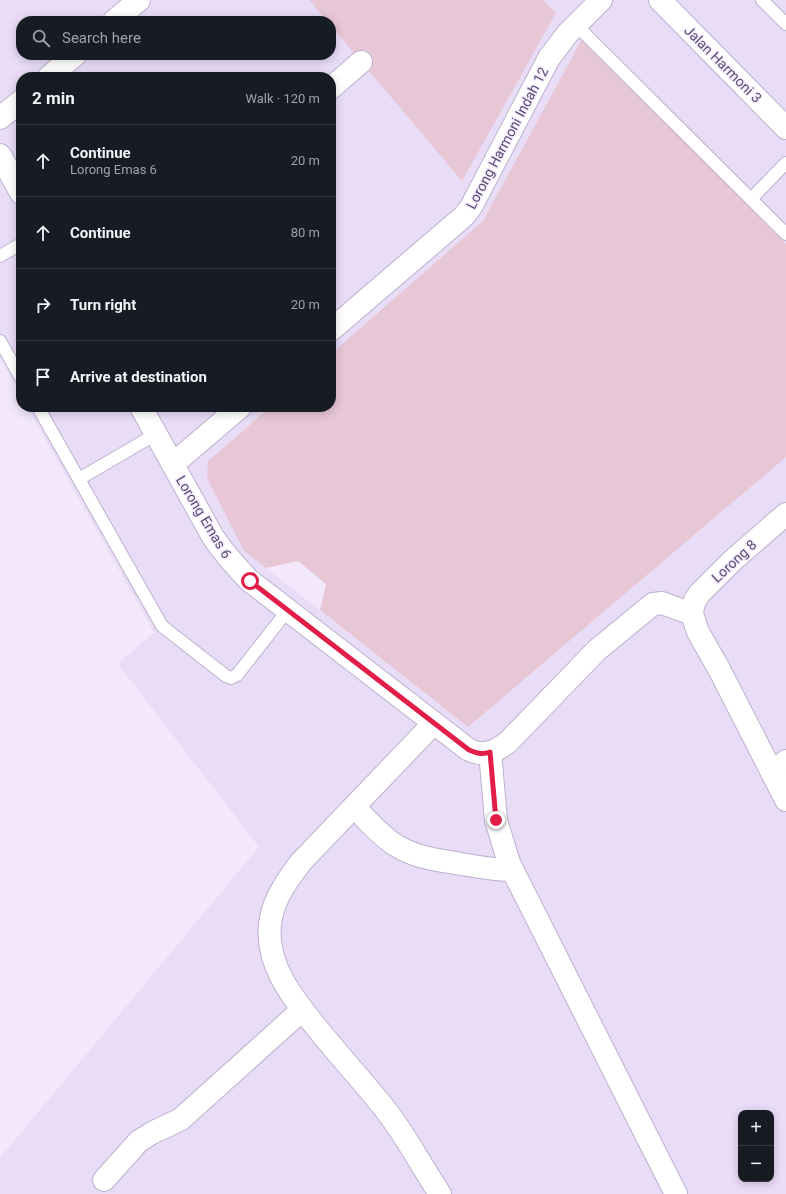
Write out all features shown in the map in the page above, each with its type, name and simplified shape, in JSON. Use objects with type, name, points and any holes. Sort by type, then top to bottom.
[{"type":"street","points":[[120,16],[139,0]]},
{"type":"street","name":"Lorong Harmoni Indah 12","points":[[336,326],[464,216],[471,207],[549,58],[576,25],[601,0]]},
{"type":"street","name":"Jalan Harmoni 3","points":[[670,3],[786,128]]},
{"type":"street","points":[[55,72],[69,60]]},
{"type":"street","points":[[336,84],[361,62]]},
{"type":"street","points":[[0,118],[16,106]]},
{"type":"street","points":[[0,155],[16,184]]},
{"type":"street","name":"Lorong Emas 6","points":[[144,412],[223,552],[250,581],[469,750],[484,754],[490,752]]},
{"type":"street","points":[[173,464],[234,412]]},
{"type":"street","name":"Lorong 8","points":[[692,614],[693,607],[700,593],[732,561],[786,514]]},
{"type":"street","points":[[676,1194],[512,870],[496,820],[490,752],[498,749],[508,742],[597,650],[653,604],[662,603],[692,614],[698,632],[719,669],[779,767],[786,800]]},
{"type":"street","points":[[434,723],[301,862],[285,883],[275,904],[269,934],[272,953],[278,971],[288,990],[302,1010],[377,1099],[440,1194]]},
{"type":"street","points":[[354,806],[385,837],[397,846],[410,852],[425,858],[491,869],[512,870]]},
{"type":"street","points":[[104,1180],[139,1142],[152,1133],[181,1119],[302,1010]]},
{"type":"lane","points":[[762,0],[786,24]]},
{"type":"lane","points":[[576,25],[786,234]]},
{"type":"lane","points":[[751,199],[786,164]]},
{"type":"lane","points":[[0,256],[16,247]]},
{"type":"lane","points":[[0,341],[16,369]]},
{"type":"lane","points":[[41,412],[162,626],[226,676],[231,678],[237,675],[288,610]]},
{"type":"lane","points":[[79,479],[156,434]]},
{"type":"shaded area","points":[[0,0],[786,0],[786,244],[582,40],[483,221],[336,350],[336,72],[16,72],[16,387],[0,358]]},
{"type":"shaded area","points":[[309,0],[543,0],[556,13],[462,181],[336,32],[336,16],[323,16]]},
{"type":"shaded area","points":[[582,39],[786,244],[786,457],[468,727],[320,610],[326,584],[298,561],[266,568],[244,551],[207,478],[208,461],[264,412],[336,412],[336,350],[483,221]]},
{"type":"shaded area","points":[[30,412],[264,412],[208,461],[244,551],[468,727],[786,457],[786,1194],[0,1194],[0,1158],[259,847],[118,664],[154,632]]},
{"type":"route","points":[[250,581],[469,750],[484,754],[490,752],[496,820]]}]
